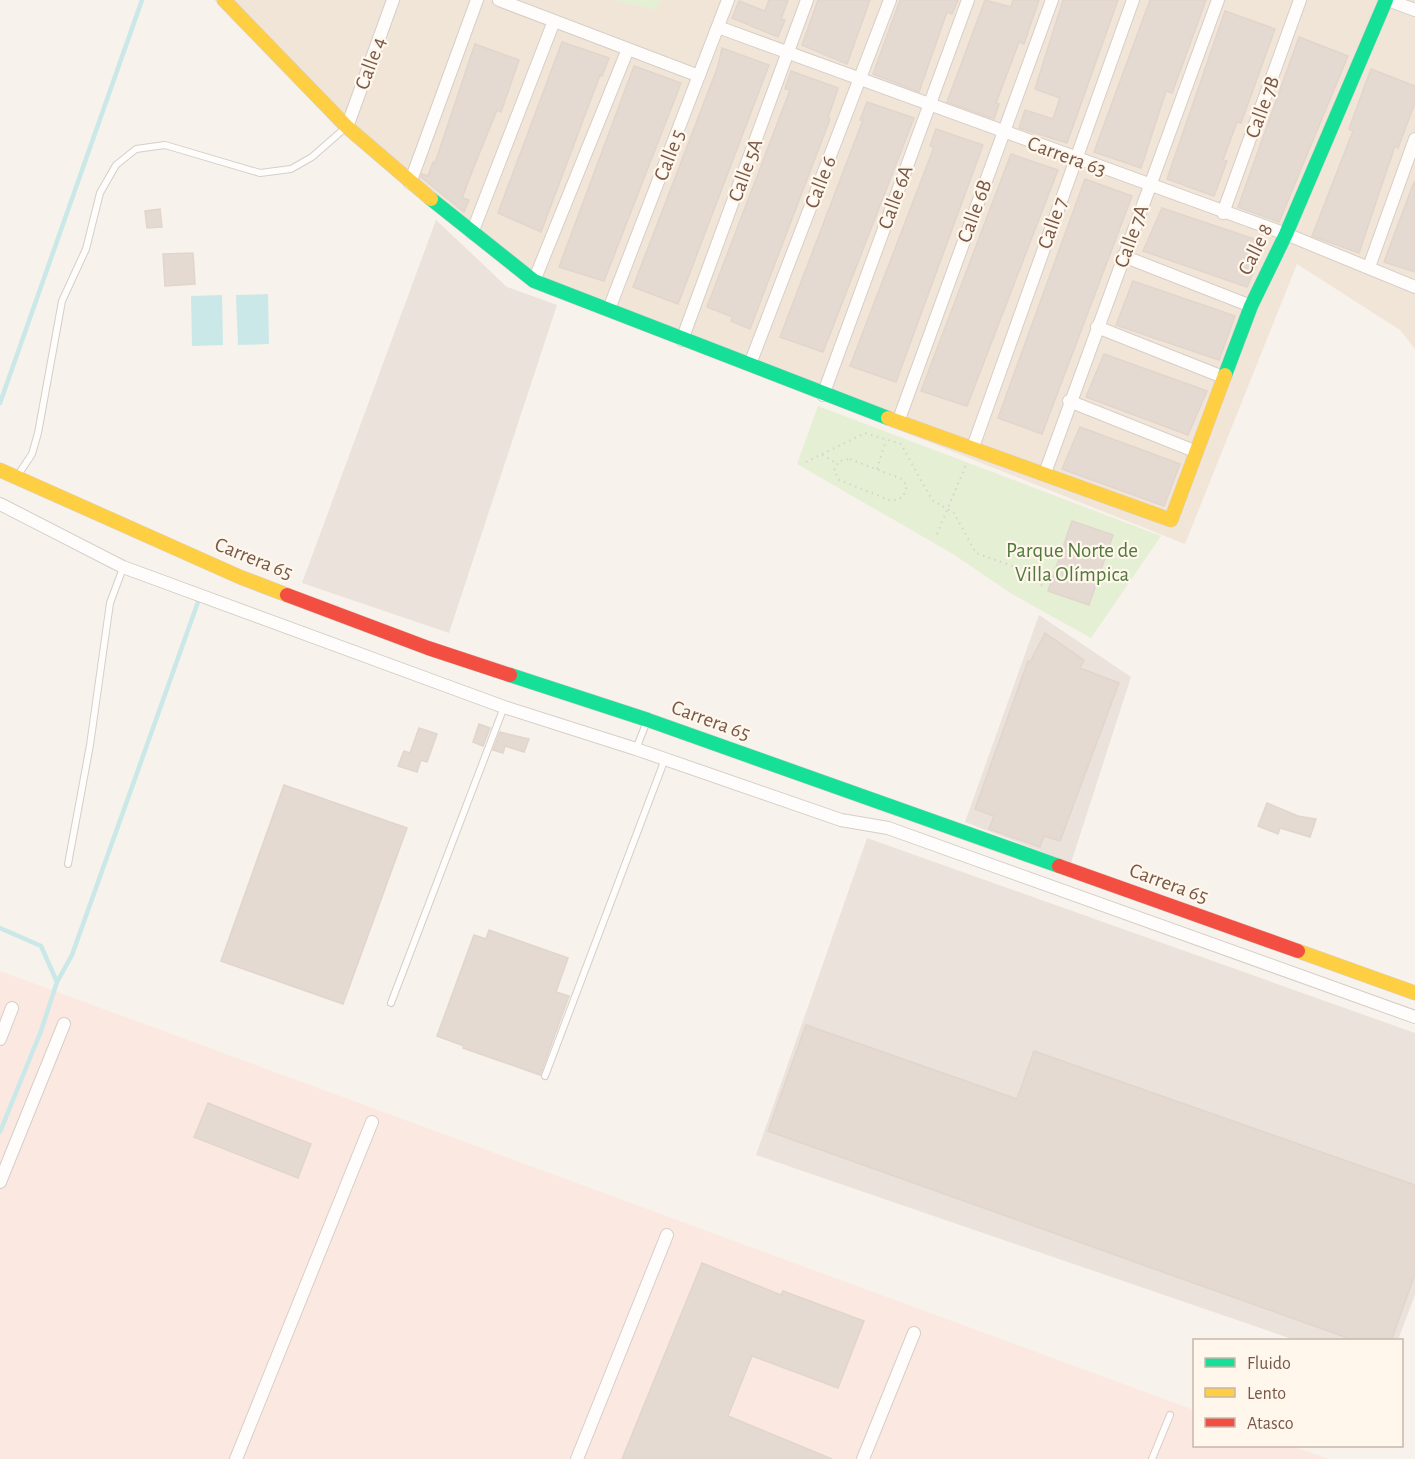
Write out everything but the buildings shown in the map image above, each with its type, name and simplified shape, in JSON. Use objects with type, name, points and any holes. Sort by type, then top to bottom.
[{"type":"street","points":[[224,0],[347,127],[410,183],[534,281],[682,340],[750,364],[823,395],[1045,473]]},
{"type":"street","name":"Calle 4","points":[[347,127],[393,0]]},
{"type":"street","points":[[410,183],[477,0]]},
{"type":"street","points":[[499,0],[699,76]]},
{"type":"street","name":"Calle 5","points":[[609,309],[728,0]]},
{"type":"street","name":"Calle 5A","points":[[682,340],[807,0]]},
{"type":"street","name":"Calle 6","points":[[750,364],[890,0]]},
{"type":"street","name":"Calle 6A","points":[[823,395],[968,0]]},
{"type":"street","name":"Calle 6B","points":[[898,422],[1052,0]]},
{"type":"street","name":"Calle 7","points":[[974,447],[1133,0]]},
{"type":"street","name":"Calle 7A","points":[[1045,473],[1069,401],[1218,0]]},
{"type":"street","name":"Calle 7B","points":[[1223,213],[1300,0]]},
{"type":"street","points":[[1387,0],[1415,10]]},
{"type":"street","name":"Calle 8","points":[[1045,473],[1171,520],[1251,306],[1286,234],[1387,0]]},
{"type":"street","points":[[472,233],[554,21]]},
{"type":"street","name":"Carrera 63","points":[[718,27],[1223,213],[1286,234],[1415,287]]},
{"type":"street","points":[[534,281],[628,49]]},
{"type":"street","points":[[1369,267],[1415,139]]},
{"type":"street","points":[[1123,256],[1251,306]]},
{"type":"street","points":[[1097,327],[1223,377]]},
{"type":"street","points":[[1069,401],[1197,452]]},
{"type":"street","name":"Carrera 65","points":[[0,470],[240,576],[428,648],[648,720],[1415,993]]},
{"type":"street","name":"Carrera 65","points":[[0,504],[123,567],[504,707],[636,749],[841,820],[888,828],[1415,1017]]},
{"type":"street","points":[[0,1039],[12,1008]]},
{"type":"street","points":[[0,1182],[64,1024]]},
{"type":"street","points":[[236,1459],[372,1122]]},
{"type":"street","points":[[577,1459],[667,1235]]},
{"type":"street","points":[[863,1459],[914,1333]]},
{"type":"lane","points":[[16,478],[32,454],[38,433],[62,301],[87,249],[100,193],[116,165],[136,149],[165,145],[260,173],[291,169],[312,157],[347,127]]},
{"type":"lane","points":[[68,864],[90,745],[111,603],[123,567]]},
{"type":"lane","points":[[391,1004],[504,707]]},
{"type":"lane","points":[[636,749],[648,720]]},
{"type":"lane","points":[[545,1076],[665,759]]},
{"type":"lane","points":[[1152,1459],[1170,1415]]},
{"type":"path","points":[[806,462],[865,433],[901,444],[932,500],[954,513],[976,553],[1018,567],[1026,577],[1045,587]]},
{"type":"path","points":[[877,469],[886,439]]},
{"type":"path","points":[[937,534],[974,447]]},
{"type":"path","points":[[821,454],[838,464]]},
{"type":"path","points":[[850,459],[902,479],[906,486],[903,497],[892,501],[839,480],[834,470],[838,464],[840,461],[850,459]]},
{"type":"shaded area","points":[[214,0],[1415,0],[1415,349],[1400,330],[1297,264],[1185,544],[524,281],[348,137]]},
{"type":"shaded area","points":[[436,220],[507,287],[557,305],[449,633],[302,583]]},
{"type":"shaded area","points":[[1039,615],[1131,677],[1071,863],[965,822]]},
{"type":"shaded area","points":[[867,838],[1415,1033],[1415,1295],[1398,1339],[1292,1339],[756,1155]]},
{"type":"shaded area","points":[[0,971],[1193,1410],[1193,1447],[1295,1447],[1329,1459],[0,1459]]},
{"type":"green space","points":[[612,0],[661,0],[656,10]]},
{"type":"green space","name":"Parque Norte de Villa Olímpica","points":[[818,406],[1161,536],[1091,638],[1012,594],[953,554],[797,464]]},
{"type":"water","points":[[268,294],[269,344],[238,345],[236,295]]},
{"type":"water","points":[[222,295],[223,345],[192,346],[191,296]]},
{"type":"waterway","points":[[0,403],[142,0]]},
{"type":"waterway","points":[[57,982],[72,955],[198,602]]},
{"type":"waterway","points":[[0,928],[41,946],[57,982],[41,1031],[0,1132]]},
{"type":"traffic: fast","points":[[1225,375],[1251,306],[1286,234],[1386,0]]},
{"type":"traffic: fast","points":[[431,199],[534,281],[888,418]]},
{"type":"traffic: fast","points":[[510,675],[648,720],[1059,866]]},
{"type":"traffic: slow","points":[[224,0],[347,127],[431,199]]},
{"type":"traffic: slow","points":[[888,418],[1171,520],[1225,375]]},
{"type":"traffic: slow","points":[[0,470],[240,577],[287,595]]},
{"type":"traffic: slow","points":[[1298,951],[1415,993]]},
{"type":"traffic: jam","points":[[287,595],[428,648],[510,675]]},
{"type":"traffic: jam","points":[[1059,866],[1298,951]]}]
